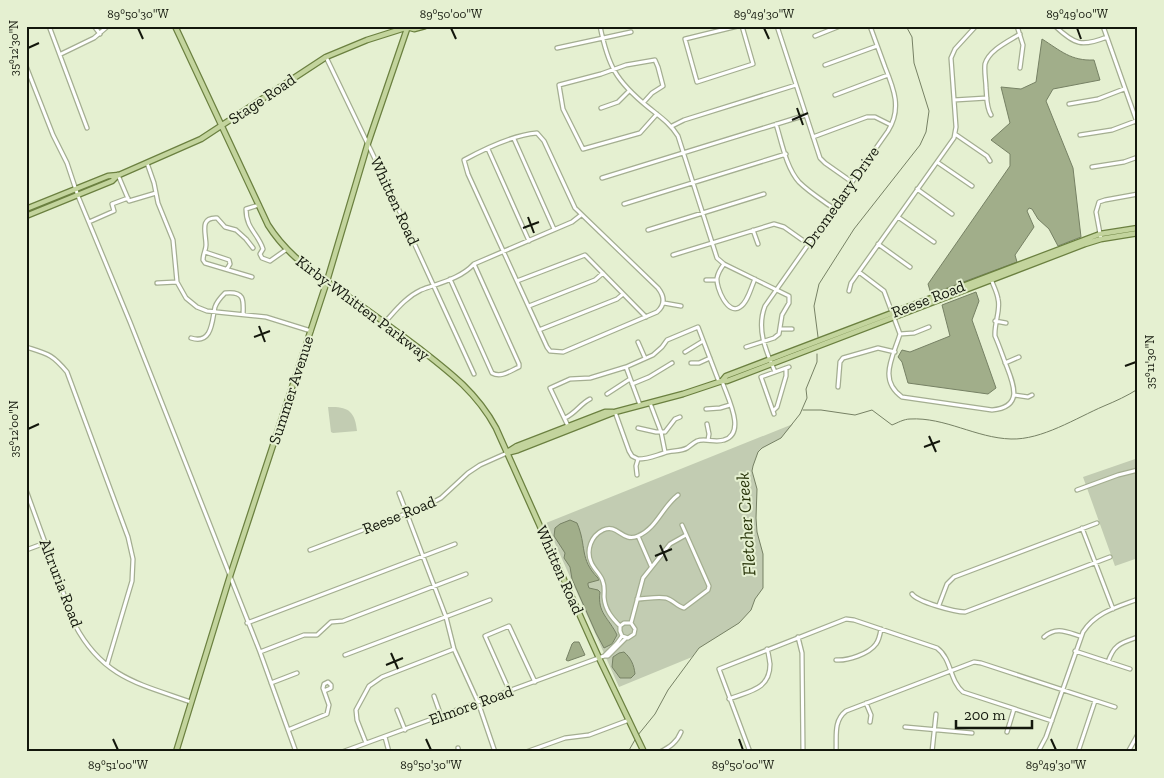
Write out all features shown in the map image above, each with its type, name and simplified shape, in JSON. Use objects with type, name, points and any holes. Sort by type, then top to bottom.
[{"type":"main road","name":"Kirby-Whitten Parkway","points":[[176,26],[268,225],[287,249],[296,259],[385,322],[457,378],[471,392]]},
{"type":"main road","name":"Stage Road","points":[[28,208],[108,176],[118,175],[194,142],[222,126],[326,57],[367,40],[408,27],[414,29],[425,26]]},
{"type":"main road","name":"Summer Avenue","points":[[176,752],[230,576],[327,281],[368,143],[408,27]]},
{"type":"main road","name":"Stage Road","points":[[26,216],[112,181],[118,175]]},
{"type":"main road","points":[[28,208],[33,213]]},
{"type":"main road","name":"Reese Road","points":[[507,453],[615,412],[683,394],[720,381],[727,381],[771,362],[1100,237],[1138,228]]},
{"type":"main road","name":"Reese Road","points":[[1100,237],[1138,233]]},
{"type":"main road","name":"Whitten Road","points":[[471,392],[485,409],[507,453],[644,752]]},
{"type":"street","points":[[50,26],[87,128]]},
{"type":"street","points":[[94,26],[100,34]]},
{"type":"street","points":[[61,54],[100,34],[108,26]]},
{"type":"street","points":[[600,26],[602,39],[613,70],[629,91],[672,126],[678,136],[716,257],[724,264],[790,295],[790,303],[782,315],[781,329],[777,337],[746,347]]},
{"type":"street","points":[[740,26],[753,64],[697,82],[685,39],[740,26]]},
{"type":"street","points":[[777,26],[820,156],[825,163],[852,182]]},
{"type":"street","points":[[815,36],[840,26]]},
{"type":"street","name":"Dromedary Drive","points":[[775,372],[761,327],[765,306],[891,125],[895,113],[896,102],[870,26]]},
{"type":"street","points":[[849,291],[850,285],[955,134],[951,55],[976,26]]},
{"type":"street","points":[[1017,26],[1023,45],[1020,68]]},
{"type":"street","points":[[1055,26],[1082,44],[1090,44],[1107,37]]},
{"type":"street","points":[[1080,135],[1137,123],[1103,26]]},
{"type":"street","points":[[557,48],[631,32]]},
{"type":"street","points":[[992,114],[987,98],[986,61],[994,51],[1020,34]]},
{"type":"street","points":[[825,66],[877,46]]},
{"type":"street","name":"Whitten Road","points":[[326,57],[368,143],[474,374]]},
{"type":"street","points":[[644,103],[650,94],[663,86],[654,60],[626,65],[560,85],[563,109],[583,149],[640,133],[657,114]]},
{"type":"street","points":[[26,66],[129,319],[260,652],[296,752]]},
{"type":"street","points":[[835,95],[888,75]]},
{"type":"street","points":[[672,126],[684,120],[796,85]]},
{"type":"street","points":[[1069,104],[1098,99],[1124,89]]},
{"type":"street","points":[[601,108],[618,102],[629,91]]},
{"type":"street","points":[[954,100],[987,98]]},
{"type":"street","points":[[602,178],[806,115]]},
{"type":"street","points":[[813,137],[868,117],[875,117],[891,125]]},
{"type":"street","points":[[776,124],[792,170],[799,181],[834,208]]},
{"type":"street","points":[[537,133],[544,141],[575,208],[662,292],[664,303],[658,312],[563,352],[550,351],[468,174],[464,160],[476,153],[514,139],[537,133]]},
{"type":"street","points":[[955,134],[988,156],[990,160]]},
{"type":"street","points":[[514,139],[554,229]]},
{"type":"street","points":[[488,149],[529,241]]},
{"type":"street","points":[[624,204],[786,154]]},
{"type":"street","points":[[1092,167],[1124,162],[1138,157]]},
{"type":"street","points":[[937,162],[972,186]]},
{"type":"street","points":[[147,163],[172,240],[177,282],[184,295],[201,309],[214,313],[266,317],[311,331]]},
{"type":"street","points":[[118,175],[131,201],[156,193]]},
{"type":"street","points":[[917,189],[952,214]]},
{"type":"street","points":[[648,230],[764,194]]},
{"type":"street","points":[[1100,237],[1096,212],[1097,201],[1138,194]]},
{"type":"street","points":[[89,222],[114,211],[112,204],[128,198]]},
{"type":"street","points":[[256,251],[263,249],[249,226],[246,218],[246,209],[259,204]]},
{"type":"street","points":[[385,322],[409,297],[421,290],[467,271],[474,264],[572,222],[581,215]]},
{"type":"street","points":[[252,277],[205,263],[202,257],[205,252],[204,225],[206,220],[211,217],[217,218],[225,227],[236,230],[262,258],[270,261],[287,249]]},
{"type":"street","points":[[898,217],[934,242]]},
{"type":"street","points":[[673,254],[771,225],[780,225],[808,244]]},
{"type":"street","points":[[753,230],[758,244]]},
{"type":"street","points":[[878,244],[910,267]]},
{"type":"street","points":[[205,252],[229,260],[230,264],[227,269]]},
{"type":"street","points":[[517,280],[585,255],[646,317]]},
{"type":"street","points":[[450,279],[492,372],[495,375],[502,375],[519,368],[519,364],[474,264]]},
{"type":"street","points":[[724,264],[717,280],[723,300],[729,306],[736,309]]},
{"type":"street","points":[[859,272],[883,290],[900,334],[888,374],[894,392],[902,397],[992,410],[1007,406],[1014,395],[1013,383],[995,336],[995,321],[999,308],[998,298],[991,278]]},
{"type":"street","points":[[528,306],[595,280],[603,273]]},
{"type":"street","points":[[736,309],[743,304],[756,279]]},
{"type":"street","points":[[706,280],[717,280]]},
{"type":"street","points":[[157,283],[177,282]]},
{"type":"street","points":[[191,338],[196,340],[207,335],[212,327],[216,304],[222,295],[228,293],[237,294],[242,297],[244,302],[243,315]]},
{"type":"street","points":[[540,330],[617,299],[624,294]]},
{"type":"street","points":[[664,303],[681,306]]},
{"type":"street","points":[[736,309],[736,314]]},
{"type":"street","points":[[995,321],[1006,323]]},
{"type":"street","points":[[569,428],[550,388],[570,379],[590,378],[626,368],[662,347],[667,340],[698,327],[730,405],[736,427],[730,437],[719,441],[696,442],[684,449],[665,452],[649,459],[638,459],[629,451],[615,412]]},
{"type":"street","points":[[900,334],[914,333],[929,327]]},
{"type":"street","points":[[781,329],[792,329]]},
{"type":"street","points":[[685,352],[704,341]]},
{"type":"street","points":[[638,342],[645,358]]},
{"type":"street","points":[[26,347],[55,358],[67,372],[128,537],[133,559],[132,581],[107,665]]},
{"type":"street","points":[[838,387],[840,362],[843,358],[878,348],[895,352]]},
{"type":"street","points":[[1005,362],[1019,357]]},
{"type":"street","points":[[692,363],[699,363],[710,358]]},
{"type":"street","points":[[632,384],[649,377],[672,363]]},
{"type":"street","points":[[626,368],[640,405]]},
{"type":"street","points":[[787,368],[774,412],[761,377],[775,372],[787,368]]},
{"type":"street","points":[[607,394],[630,379]]},
{"type":"street","points":[[1014,395],[1028,397],[1032,395]]},
{"type":"street","points":[[565,418],[573,415],[581,405],[590,399]]},
{"type":"street","points":[[650,403],[665,452]]},
{"type":"street","points":[[706,409],[730,405]]},
{"type":"street","points":[[638,428],[666,432],[675,419],[680,417]]},
{"type":"street","points":[[707,424],[708,440]]},
{"type":"street","name":"Reese Road","points":[[310,550],[407,514],[441,498],[467,473],[507,453]]},
{"type":"street","points":[[637,476],[636,466],[638,459]]},
{"type":"street","points":[[1077,490],[1138,470]]},
{"type":"street","name":"Altruria Road","points":[[26,490],[76,626],[92,651],[107,665],[129,680],[191,702]]},
{"type":"street","points":[[399,493],[446,617],[454,649],[478,702],[494,752]]},
{"type":"street","points":[[626,638],[622,636],[620,626],[612,618],[606,606],[603,582],[590,562],[590,545],[598,533],[606,529],[614,529],[627,537],[638,536],[654,525],[664,508],[678,496]]},
{"type":"street","points":[[939,606],[946,585],[953,578],[1097,523]]},
{"type":"street","points":[[637,599],[663,598],[674,601],[684,608],[708,590],[709,586],[682,525]]},
{"type":"street","points":[[1082,528],[1113,609]]},
{"type":"street","points":[[631,623],[636,609],[642,578],[670,544],[686,535]]},
{"type":"street","points":[[638,536],[651,566]]},
{"type":"street","points":[[26,550],[45,543]]},
{"type":"street","points":[[247,623],[456,544]]},
{"type":"street","points":[[912,594],[916,598],[939,606],[956,611],[967,611],[1110,557]]},
{"type":"street","points":[[260,652],[304,635],[317,634],[331,622],[342,621],[466,574]]},
{"type":"street","points":[[1038,752],[1045,741],[1052,722],[1080,636],[1087,625],[1113,609],[1138,599]]},
{"type":"street","points":[[345,655],[490,600]]},
{"type":"street","points":[[750,752],[719,668],[848,619],[937,648],[945,656],[956,685],[963,692],[1052,722]]},
{"type":"street","points":[[620,626],[624,623],[631,623]]},
{"type":"street","points":[[602,657],[608,656],[626,638],[632,636],[635,632],[631,623]]},
{"type":"street","points":[[509,690],[485,636],[509,626],[534,682]]},
{"type":"street","points":[[836,660],[844,660],[871,649],[877,642],[881,630]]},
{"type":"street","points":[[1044,637],[1050,632],[1057,630],[1080,636]]},
{"type":"street","points":[[602,657],[618,643],[622,636]]},
{"type":"street","points":[[798,637],[802,653],[803,751]]},
{"type":"street","points":[[1108,662],[1117,645],[1138,637]]},
{"type":"street","points":[[366,743],[357,720],[356,710],[369,686],[382,677],[454,649]]},
{"type":"street","points":[[729,699],[758,688],[766,682],[770,672],[767,649]]},
{"type":"street","points":[[1075,651],[1130,669]]},
{"type":"street","name":"Elmore Road","points":[[342,752],[602,657]]},
{"type":"street","points":[[836,752],[836,726],[839,718],[846,711],[972,663],[979,662],[1115,707]]},
{"type":"street","points":[[271,683],[297,673]]},
{"type":"street","points":[[288,730],[327,714],[329,706],[324,691]]},
{"type":"street","points":[[434,696],[441,716]]},
{"type":"street","points":[[1078,752],[1095,700]]},
{"type":"street","points":[[866,703],[871,715],[870,722]]},
{"type":"street","points":[[1007,732],[1014,709]]},
{"type":"street","points":[[397,710],[404,730]]},
{"type":"street","points":[[932,752],[936,714]]},
{"type":"street","points":[[526,752],[566,738],[589,735],[629,720]]},
{"type":"street","points":[[905,727],[972,733]]},
{"type":"street","points":[[660,752],[670,747],[681,732]]},
{"type":"street","points":[[1128,752],[1138,734]]},
{"type":"street","points":[[385,736],[389,752]]},
{"type":"street","points":[[786,752],[810,752]]},
{"type":"shaded area","points":[[1042,39],[1072,57],[1094,60],[1100,80],[1053,89],[1046,101],[1073,168],[1081,237],[1058,246],[1049,229],[1029,208],[1027,211],[1034,227],[1015,255],[1017,262],[931,294],[928,284],[1010,166],[1010,154],[991,140],[1010,123],[1001,87],[1021,89],[1036,82]]},
{"type":"shaded area","points":[[976,292],[979,301],[972,320],[996,388],[988,394],[908,383],[902,362],[898,357],[902,350],[910,352],[950,336],[942,305]]},
{"type":"shaded area","points":[[328,407],[349,411],[356,424],[357,431],[331,432]]},
{"type":"shaded area","points":[[793,424],[781,438],[758,452],[753,466],[752,471],[757,489],[757,532],[763,554],[763,588],[755,599],[751,610],[739,623],[699,648],[692,657],[619,687],[546,523]]},
{"type":"shaded area","points":[[1138,458],[1138,558],[1115,566],[1083,477]]},
{"type":"shaded area","points":[[570,520],[577,523],[588,565],[599,580],[588,583],[589,588],[600,592],[600,605],[617,635],[612,644],[604,648],[572,579],[570,567],[564,558],[565,553],[554,536],[555,528]]},
{"type":"shaded area","points":[[574,642],[579,642],[585,655],[568,661],[566,660]]},
{"type":"shaded area","points":[[624,652],[634,668],[635,674],[631,678],[620,678],[612,667],[613,657]]},
{"type":"waterway","name":"Fletcher Creek","points":[[818,337],[814,306],[819,284],[854,229],[920,145],[926,132],[929,111],[914,63],[912,37],[906,26]]},
{"type":"waterway","name":"Fletcher Creek","points":[[638,735],[655,714],[668,690],[699,648],[739,623],[751,610],[755,599],[763,588],[763,554],[757,532],[757,489],[752,471],[753,466],[758,452],[781,438],[800,414],[807,398],[806,389],[817,362],[817,354]]},
{"type":"waterway","points":[[803,410],[821,410],[855,415],[872,410],[892,425],[908,419],[923,419],[998,438],[1011,439],[1035,436],[1047,432],[1138,389]]},
{"type":"waterway","name":"Fletcher Creek","points":[[628,752],[636,738]]}]
